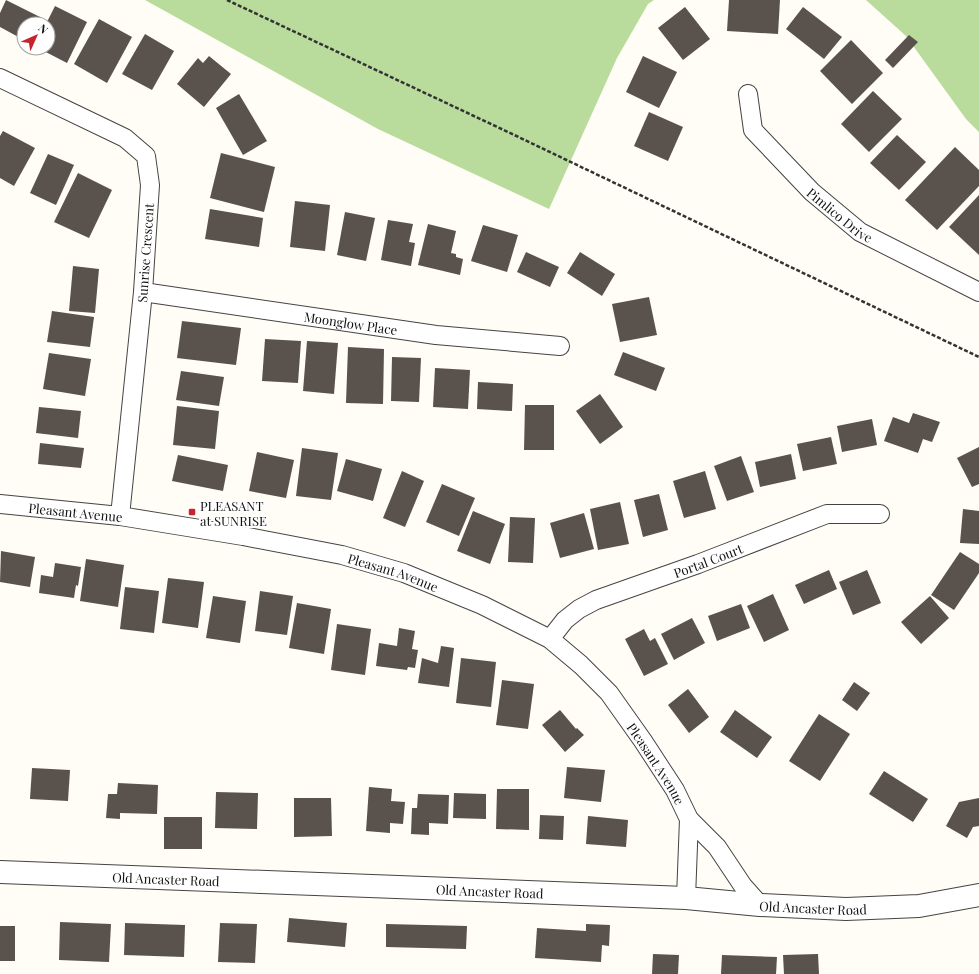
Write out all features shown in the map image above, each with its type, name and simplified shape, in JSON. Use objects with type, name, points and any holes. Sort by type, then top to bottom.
[{"type":"street","name":"Sunrise Crescent","points":[[0,78],[126,138],[146,156],[150,185],[143,292],[120,516]]},
{"type":"street","name":"Pimlico Drive","points":[[748,94],[753,130],[812,192],[860,232],[979,292]]},
{"type":"street","name":"Moonglow Place","points":[[143,292],[436,335],[560,346]]},
{"type":"street","name":"Pleasant Avenue","points":[[0,504],[120,516],[342,555],[404,573],[482,605],[550,640],[581,665],[609,693],[671,784],[689,819],[717,847],[744,886],[760,905]]},
{"type":"street","name":"Portal Court","points":[[550,640],[565,620],[579,609],[596,600],[698,564],[827,514],[880,514]]},
{"type":"street","name":"Pleasant Avenue","points":[[686,898],[689,819]]},
{"type":"street","name":"Old Ancaster Road","points":[[0,872],[686,898],[760,905],[846,909],[919,906],[979,895]]},
{"type":"path","points":[[227,0],[508,132],[979,357]]},
{"type":"green space","points":[[145,0],[654,0],[648,4],[617,58],[549,209],[378,129]]},
{"type":"green space","points":[[866,0],[979,0],[979,132],[966,119],[906,36]]},
{"type":"building","points":[[6,0],[38,16],[16,16],[16,36],[0,27],[0,13]]},
{"type":"building","points":[[729,0],[780,0],[778,34],[727,31]]},
{"type":"building","points":[[55,6],[87,22],[67,63],[53,56],[56,56],[56,16],[50,16]]},
{"type":"building","points":[[685,7],[710,39],[683,60],[658,28]]},
{"type":"building","points":[[803,7],[842,37],[824,59],[786,29]]},
{"type":"building","points":[[99,19],[132,37],[107,83],[74,64]]},
{"type":"building","points":[[145,34],[174,51],[152,90],[122,74]]},
{"type":"building","points":[[909,35],[918,42],[893,68],[885,60]]},
{"type":"building","points":[[851,40],[883,73],[852,104],[820,71]]},
{"type":"building","points":[[209,56],[231,74],[204,107],[177,84],[198,58],[203,63]]},
{"type":"building","points":[[643,56],[677,72],[659,108],[626,92]]},
{"type":"building","points":[[873,91],[902,119],[869,152],[841,124]]},
{"type":"building","points":[[239,94],[267,141],[243,155],[216,108]]},
{"type":"building","points":[[649,112],[683,127],[668,161],[634,146]]},
{"type":"building","points":[[3,131],[35,148],[14,186],[0,178],[0,136]]},
{"type":"building","points":[[897,135],[926,162],[899,190],[870,163]]},
{"type":"building","points":[[955,147],[979,170],[979,186],[937,230],[905,200]]},
{"type":"building","points":[[221,153],[275,167],[264,212],[210,198]]},
{"type":"building","points":[[48,154],[74,165],[56,205],[30,193]]},
{"type":"building","points":[[78,173],[112,190],[89,238],[54,222]]},
{"type":"building","points":[[979,195],[979,255],[949,227]]},
{"type":"building","points":[[295,201],[330,205],[325,251],[290,247]]},
{"type":"building","points":[[210,209],[263,218],[259,247],[205,239]]},
{"type":"building","points":[[345,212],[375,218],[366,261],[337,255]]},
{"type":"building","points":[[388,220],[413,224],[409,242],[415,243],[411,266],[381,260]]},
{"type":"building","points":[[428,224],[456,231],[451,253],[456,254],[456,257],[463,259],[460,275],[418,265]]},
{"type":"building","points":[[483,225],[518,235],[507,272],[471,261]]},
{"type":"building","points":[[526,252],[559,267],[550,287],[517,272]]},
{"type":"building","points":[[580,252],[615,274],[602,296],[567,273]]},
{"type":"building","points":[[73,266],[99,269],[95,313],[69,311]]},
{"type":"building","points":[[649,297],[657,335],[620,342],[612,304]]},
{"type":"building","points":[[52,311],[94,317],[90,347],[47,342]]},
{"type":"building","points":[[182,321],[241,328],[236,365],[177,358]]},
{"type":"building","points":[[265,339],[301,341],[298,383],[262,381]]},
{"type":"building","points":[[307,341],[338,343],[334,394],[303,391]]},
{"type":"building","points":[[348,347],[384,349],[383,404],[346,403]]},
{"type":"building","points":[[623,352],[665,368],[656,391],[614,375]]},
{"type":"building","points":[[49,353],[91,359],[85,396],[43,389]]},
{"type":"building","points":[[392,357],[421,358],[419,402],[391,401]]},
{"type":"building","points":[[435,368],[470,370],[468,409],[433,407]]},
{"type":"building","points":[[181,371],[224,377],[219,406],[176,400]]},
{"type":"building","points":[[478,382],[513,384],[512,411],[477,409]]},
{"type":"building","points":[[600,394],[623,427],[600,444],[576,411]]},
{"type":"building","points":[[525,405],[554,405],[554,450],[524,450]]},
{"type":"building","points":[[177,406],[219,411],[215,449],[173,445]]},
{"type":"building","points":[[39,407],[81,411],[78,438],[36,433]]},
{"type":"building","points":[[913,413],[940,422],[932,442],[923,439],[918,453],[884,441],[893,417],[909,423]]},
{"type":"building","points":[[872,419],[877,445],[842,452],[837,426]]},
{"type":"building","points":[[831,437],[837,464],[803,471],[797,444]]},
{"type":"building","points":[[40,443],[84,448],[81,468],[38,464]]},
{"type":"building","points":[[979,447],[979,484],[972,487],[957,458]]},
{"type":"building","points":[[302,448],[338,453],[331,500],[296,496]]},
{"type":"building","points":[[257,452],[294,460],[286,498],[249,491]]},
{"type":"building","points":[[791,454],[796,479],[760,487],[755,462]]},
{"type":"building","points":[[178,455],[228,465],[223,491],[172,481]]},
{"type":"building","points":[[741,456],[754,492],[727,501],[714,466]]},
{"type":"building","points":[[346,459],[382,469],[373,501],[337,491]]},
{"type":"building","points":[[402,471],[424,481],[405,527],[383,518]]},
{"type":"building","points":[[705,471],[716,509],[684,518],[673,481]]},
{"type":"building","points":[[442,484],[475,498],[459,536],[426,522]]},
{"type":"building","points":[[659,494],[668,530],[643,537],[634,500]]},
{"type":"building","points":[[620,502],[629,544],[598,550],[590,509]]},
{"type":"building","points":[[963,509],[979,511],[979,544],[960,543]]},
{"type":"building","points":[[473,511],[505,524],[490,564],[457,551]]},
{"type":"building","points":[[584,513],[594,549],[560,558],[550,523]]},
{"type":"building","points":[[510,517],[535,518],[533,563],[508,562]]},
{"type":"building","points":[[1,551],[35,557],[30,587],[0,582]]},
{"type":"building","points":[[960,552],[979,564],[979,573],[954,610],[931,595]]},
{"type":"building","points":[[86,559],[124,565],[118,607],[80,601]]},
{"type":"building","points":[[55,563],[81,567],[78,586],[76,585],[74,598],[39,593],[41,575],[53,577]]},
{"type":"building","points":[[829,570],[837,589],[804,604],[795,585]]},
{"type":"building","points":[[867,570],[881,603],[853,615],[839,582]]},
{"type":"building","points":[[168,578],[204,582],[198,628],[162,623]]},
{"type":"building","points":[[125,587],[159,591],[154,633],[120,629]]},
{"type":"building","points":[[260,591],[293,596],[287,635],[255,631]]},
{"type":"building","points":[[773,594],[789,630],[764,642],[747,606]]},
{"type":"building","points":[[213,596],[246,601],[240,643],[206,638]]},
{"type":"building","points":[[930,596],[949,618],[921,644],[901,622]]},
{"type":"building","points":[[297,603],[331,609],[324,654],[289,648]]},
{"type":"building","points":[[741,604],[750,628],[717,641],[708,616]]},
{"type":"building","points":[[692,618],[705,643],[674,660],[661,634]]},
{"type":"building","points":[[337,624],[371,629],[365,675],[331,670]]},
{"type":"building","points":[[399,628],[415,631],[412,649],[418,650],[415,668],[408,667],[407,670],[376,666],[379,643],[397,646]]},
{"type":"building","points":[[644,629],[650,641],[655,638],[668,664],[644,676],[625,639]]},
{"type":"building","points":[[441,646],[454,648],[449,687],[418,683],[422,658],[438,663]]},
{"type":"building","points":[[461,658],[496,662],[491,707],[456,703]]},
{"type":"building","points":[[502,680],[534,684],[528,729],[496,725]]},
{"type":"building","points":[[854,682],[870,693],[857,711],[842,700]]},
{"type":"building","points":[[688,689],[709,717],[689,733],[668,705]]},
{"type":"building","points":[[560,710],[576,729],[577,728],[584,735],[565,752],[542,725]]},
{"type":"building","points":[[735,710],[772,737],[757,758],[720,732]]},
{"type":"building","points":[[819,714],[850,734],[820,781],[789,761]]},
{"type":"building","points":[[567,767],[605,770],[601,802],[564,798]]},
{"type":"building","points":[[32,768],[70,770],[68,801],[30,799]]},
{"type":"building","points":[[884,771],[928,799],[913,822],[869,794]]},
{"type":"building","points":[[118,783],[158,785],[157,814],[120,813],[120,819],[106,818],[108,794],[117,794]]},
{"type":"building","points":[[369,787],[392,789],[391,801],[405,802],[403,824],[390,823],[390,833],[366,831]]},
{"type":"building","points":[[497,789],[529,789],[529,830],[496,829]]},
{"type":"building","points":[[216,792],[258,793],[257,829],[215,828]]},
{"type":"building","points":[[454,793],[486,794],[486,819],[453,818]]},
{"type":"building","points":[[418,794],[449,795],[448,824],[429,823],[429,835],[411,834],[412,808],[417,808]]},
{"type":"building","points":[[294,798],[331,798],[332,836],[294,837]]},
{"type":"building","points":[[979,798],[979,826],[973,827],[967,838],[946,826],[959,802]]},
{"type":"building","points":[[540,815],[564,816],[563,840],[539,839]]},
{"type":"building","points":[[588,816],[628,820],[626,847],[586,844]]},
{"type":"building","points":[[164,817],[202,817],[202,849],[164,849]]},
{"type":"building","points":[[289,918],[347,923],[345,947],[287,942]]},
{"type":"building","points":[[60,922],[111,924],[109,962],[59,960]]},
{"type":"building","points":[[125,923],[185,925],[184,957],[124,955]]},
{"type":"building","points":[[220,923],[257,924],[255,963],[218,962]]},
{"type":"building","points":[[386,924],[467,926],[466,949],[386,947]]},
{"type":"building","points":[[586,924],[610,925],[609,946],[602,945],[601,962],[535,958],[537,928],[586,931]]},
{"type":"building","points":[[0,926],[15,926],[15,961],[0,961]]},
{"type":"building","points":[[653,954],[679,955],[678,974],[652,974]]},
{"type":"building","points":[[818,954],[819,974],[784,974],[783,955]]},
{"type":"building","points":[[722,955],[777,957],[776,974],[721,974]]},
{"type":"place","name":"PLEASANT at SUNRISE","points":[[192,512]]}]
